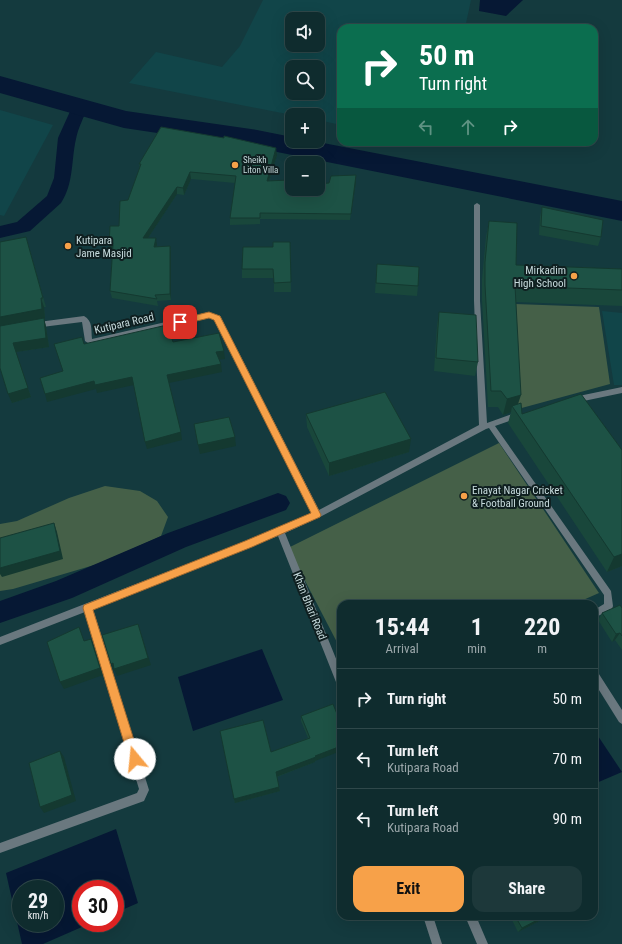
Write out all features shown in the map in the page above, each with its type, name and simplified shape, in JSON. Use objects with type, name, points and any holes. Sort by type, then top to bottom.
[{"type":"street","points":[[477,205],[477,301],[486,425],[608,594],[609,606],[598,612]]},
{"type":"street","name":"Kutipara Road","points":[[27,326],[48,322],[84,319],[87,322],[89,341],[91,342],[209,315],[217,318],[316,515]]},
{"type":"street","points":[[567,401],[594,394],[622,390]]},
{"type":"street","points":[[0,641],[88,608],[280,531],[316,515],[486,425],[525,413]]},
{"type":"street","name":"Khan Bhari Road","points":[[280,531],[337,672]]},
{"type":"street","points":[[0,848],[140,797],[144,790],[88,608]]},
{"type":"street","points":[[598,680],[622,719]]},
{"type":"street","points":[[429,920],[437,944]]},
{"type":"street","points":[[472,920],[483,944]]},
{"type":"shaded area","points":[[263,0],[471,0],[466,24],[337,24],[337,124],[325,122],[325,108],[285,108],[285,114],[129,83],[156,52],[222,67],[240,46]]},
{"type":"shaded area","points":[[480,0],[523,0],[506,16],[479,11]]},
{"type":"shaded area","points":[[0,110],[53,125],[4,216],[0,215]]},
{"type":"shaded area","points":[[602,311],[622,313],[622,385],[614,385]]},
{"type":"shaded area","points":[[262,649],[283,700],[193,731],[178,677]]},
{"type":"shaded area","points":[[598,736],[622,772],[598,782]]},
{"type":"shaded area","points":[[116,829],[138,903],[124,909],[124,880],[72,880],[72,931],[43,944],[22,944],[19,932],[64,932],[64,880],[12,880],[12,900],[6,873]]},
{"type":"green space","points":[[515,304],[599,307],[610,384],[518,409]]},
{"type":"green space","name":"Enayat Nagar Cricket & Football Ground","points":[[499,443],[599,593],[583,600],[337,600],[337,642],[288,548]]},
{"type":"green space","points":[[105,486],[140,491],[157,501],[168,517],[161,536],[101,563],[13,589],[0,591],[0,524],[17,521],[69,498]]},
{"type":"building","points":[[161,127],[224,138],[224,136],[276,148],[267,181],[285,180],[285,196],[325,196],[325,183],[329,183],[331,176],[356,175],[351,214],[260,213],[260,218],[230,218],[236,176],[190,172],[183,188],[177,187],[143,238],[156,238],[154,247],[170,246],[170,294],[155,295],[157,299],[110,291],[113,245],[109,246],[110,226],[119,226],[120,201],[128,200],[141,164],[139,164]]},
{"type":"building","points":[[542,207],[603,220],[601,237],[541,226]]},
{"type":"building","points":[[489,221],[517,223],[516,265],[622,269],[622,290],[515,286],[521,395],[507,399],[501,391],[491,391],[485,285],[485,262]]},
{"type":"building","points":[[26,237],[43,298],[41,298],[42,309],[0,317],[0,242]]},
{"type":"building","points":[[273,242],[290,242],[291,282],[274,283],[273,269],[242,269],[243,247],[273,247]]},
{"type":"building","points":[[377,264],[419,267],[418,286],[376,283]]},
{"type":"building","points":[[439,312],[476,315],[478,362],[436,358]]},
{"type":"building","points":[[44,318],[46,338],[13,343],[28,388],[8,394],[0,368],[0,326]]},
{"type":"building","points":[[167,325],[173,342],[219,333],[224,351],[216,352],[221,364],[167,375],[181,432],[145,442],[132,377],[95,385],[94,381],[45,394],[40,378],[63,371],[54,344],[82,337],[84,344]]},
{"type":"building","points":[[385,392],[411,439],[329,463],[306,414]]},
{"type":"building","points":[[581,394],[622,450],[622,554],[614,557],[512,406],[521,403],[522,414]]},
{"type":"building","points":[[229,417],[235,437],[198,445],[194,424]]},
{"type":"building","points":[[54,523],[60,551],[0,568],[0,538]]},
{"type":"building","points":[[620,605],[622,608],[622,636],[620,633],[616,634],[602,613]]},
{"type":"building","points":[[138,624],[148,658],[114,669],[102,635]]},
{"type":"building","points":[[79,627],[84,641],[91,639],[100,668],[60,682],[47,642]]},
{"type":"building","points":[[333,704],[337,714],[337,748],[276,772],[279,787],[234,799],[220,731],[263,720],[271,752],[310,738],[301,716]]},
{"type":"building","points":[[60,751],[72,795],[40,807],[29,763]]},
{"type":"building","points":[[517,920],[537,920],[522,928]]},
{"type":"waterway","points":[[0,84],[124,119],[257,139],[622,211]]},
{"type":"waterway","points":[[0,232],[23,227],[55,199],[63,178],[67,138],[80,107]]},
{"type":"waterway","points":[[0,612],[63,590],[177,540],[278,503]]},
{"type":"place","name":"Sheikh Liton Villa","points":[[235,165]]},
{"type":"place","name":"Kutipara Jame Masjid","points":[[68,246]]},
{"type":"place","name":"Mirkadim High School","points":[[574,276]]},
{"type":"place","name":"Enayat Nagar Cricket & Football Ground","points":[[464,496]]},
{"type":"route","points":[[135,759],[88,608],[249,544],[316,515],[217,318],[209,315],[180,322]]}]
